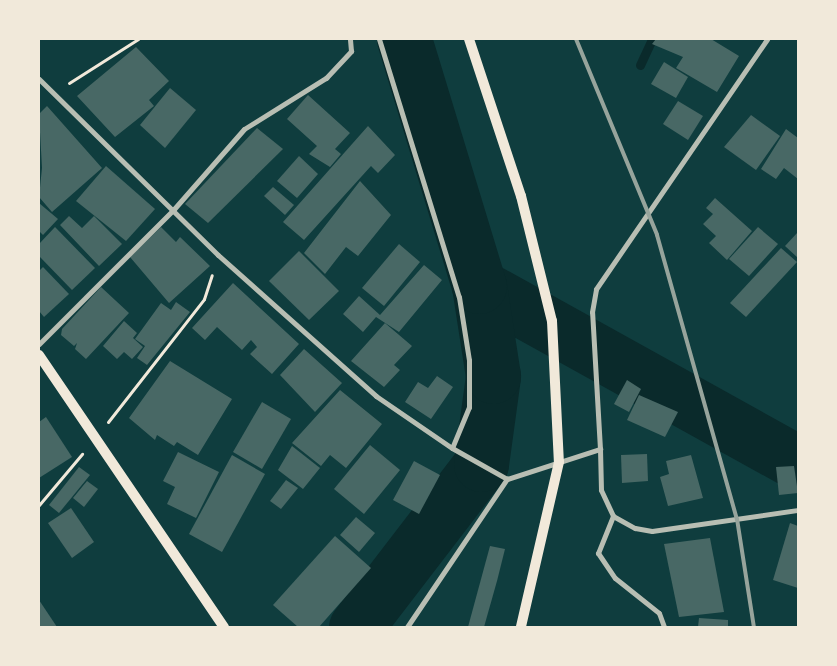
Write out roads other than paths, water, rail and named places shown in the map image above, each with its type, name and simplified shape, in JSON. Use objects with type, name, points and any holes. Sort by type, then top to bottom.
[{"type":"main road","points":[[469,39],[521,196],[552,321],[558,462],[521,627]]},
{"type":"main road","points":[[39,355],[224,627]]},
{"type":"street","points":[[39,344],[174,210],[244,129],[326,78],[351,51],[350,39]]},
{"type":"street","points":[[379,39],[459,297],[470,360],[469,407],[452,448]]},
{"type":"street","points":[[767,39],[596,289],[592,312],[602,423],[600,449],[601,490],[613,516],[635,528],[652,531],[798,510]]},
{"type":"street","points":[[39,79],[218,255],[376,396],[452,448],[507,479]]},
{"type":"street","points":[[407,627],[507,479],[600,449]]},
{"type":"street","points":[[613,516],[598,553],[614,578],[659,613],[664,627]]},
{"type":"waterway","points":[[356,627],[481,464],[493,376],[479,286],[404,39]]},
{"type":"waterway","points":[[640,65],[652,39]]},
{"type":"waterway","points":[[479,286],[798,463]]},
{"type":"railway","points":[[576,39],[657,235],[737,519],[754,627]]}]
